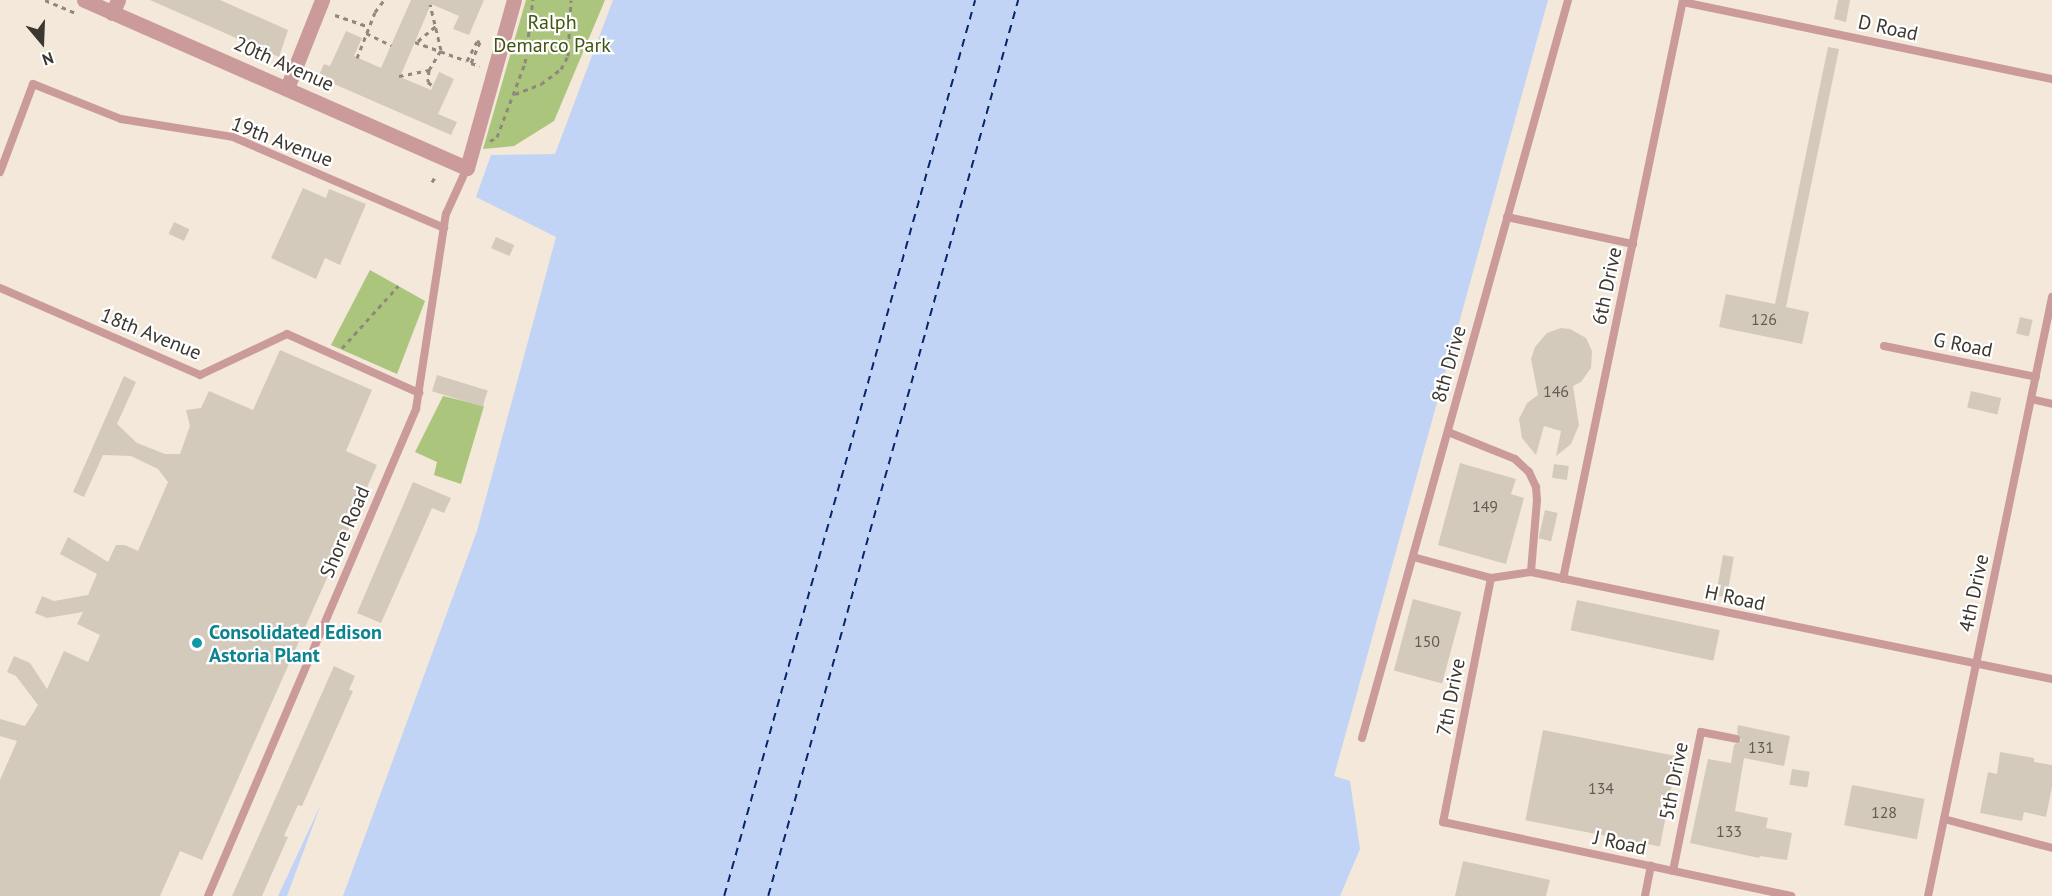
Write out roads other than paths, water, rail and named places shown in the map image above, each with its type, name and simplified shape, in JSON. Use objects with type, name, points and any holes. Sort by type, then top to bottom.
[{"type":"street","name":"20th Avenue","points":[[84,0],[115,6],[287,88],[467,168]]},
{"type":"street","points":[[287,88],[322,0]]},
{"type":"street","points":[[467,168],[514,0]]},
{"type":"lane","name":"8th Drive","points":[[1362,738],[1568,0]]},
{"type":"lane","name":"D Road","points":[[1683,1],[2052,79]]},
{"type":"lane","name":"6th Drive","points":[[1563,579],[1683,1]]},
{"type":"lane","name":"19th Avenue","points":[[0,172],[33,84],[121,119],[233,136],[444,228]]},
{"type":"lane","name":"Shore Road","points":[[208,896],[416,409],[446,214],[467,168]]},
{"type":"lane","points":[[1507,217],[1633,244]]},
{"type":"lane","name":"18th Avenue","points":[[0,288],[200,375],[287,334],[419,393]]},
{"type":"lane","name":"4th Drive","points":[[1928,896],[2052,297]]},
{"type":"lane","name":"G Road","points":[[1884,346],[2036,377]]},
{"type":"lane","points":[[2031,399],[2052,404]]},
{"type":"lane","points":[[1448,432],[1515,459],[1529,471],[1536,487],[1531,572]]},
{"type":"lane","name":"H Road","points":[[1413,557],[1491,578],[1531,572],[2052,679]]},
{"type":"lane","name":"7th Drive","points":[[1443,822],[1491,578]]},
{"type":"lane","name":"5th Drive","points":[[1673,871],[1701,732],[1736,738]]},
{"type":"lane","points":[[1944,819],[2052,848]]},
{"type":"lane","name":"J Road","points":[[1443,822],[1791,896]]},
{"type":"lane","points":[[1645,896],[1651,866]]},
{"type":"water","points":[[613,0],[1548,0],[1334,776],[1350,781],[1360,849],[1340,896],[343,896],[477,531],[556,237],[476,197],[491,155],[555,154]]},
{"type":"water","points":[[321,804],[287,896],[278,896]]},
{"type":"place","name":"Consolidated Edison Astoria Plant","points":[[197,643]]},
{"type":"park label","name":"Ralph Demarco Park","points":[[552,34]]}]
